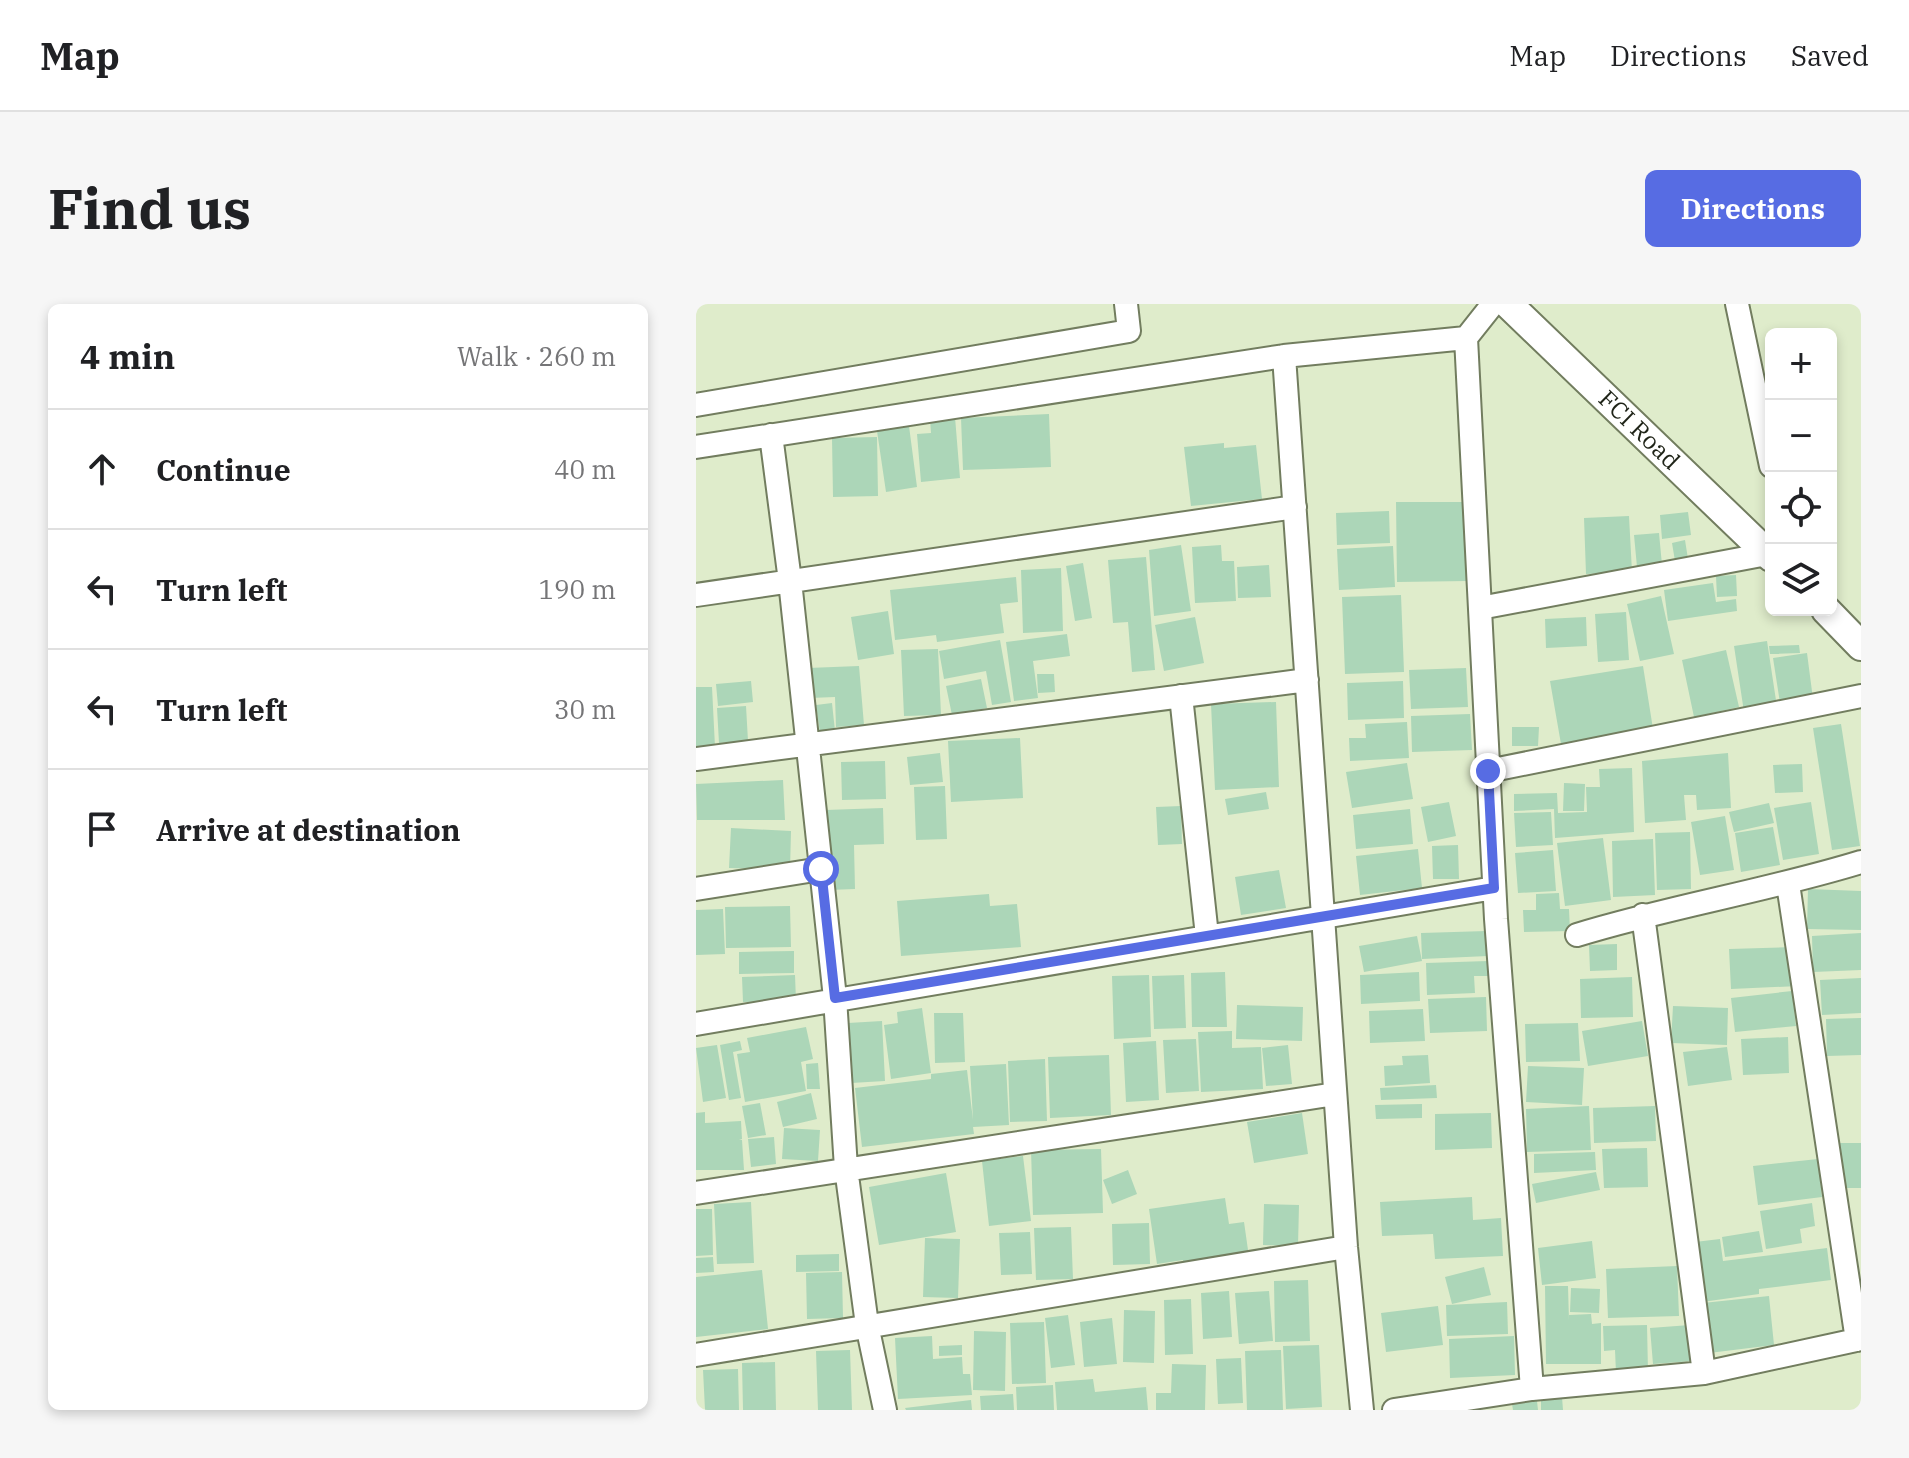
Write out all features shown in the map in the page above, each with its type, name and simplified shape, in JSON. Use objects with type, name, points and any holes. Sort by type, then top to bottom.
[{"type":"street","points":[[696,405],[1129,331],[1126,304]]},
{"type":"street","points":[[1493,304],[1466,338],[1494,888],[1532,1389]]},
{"type":"street","name":"FCI Road","points":[[1508,304],[1765,552]]},
{"type":"street","points":[[1737,304],[1765,437]]},
{"type":"street","points":[[696,447],[1284,356],[1466,338]]},
{"type":"street","points":[[1284,356],[1346,1247],[1362,1410]]},
{"type":"street","points":[[771,435],[835,998],[846,1168],[867,1325],[885,1410]]},
{"type":"street","points":[[696,595],[1295,507]]},
{"type":"street","points":[[1480,608],[1765,557]]},
{"type":"street","points":[[1832,616],[1861,646]]},
{"type":"street","points":[[696,759],[1307,680]]},
{"type":"street","points":[[1181,696],[1207,936]]},
{"type":"street","points":[[1488,771],[1861,696]]},
{"type":"street","points":[[1577,935],[1643,915],[1788,884],[1861,862]]},
{"type":"street","points":[[696,889],[821,869]]},
{"type":"street","points":[[1394,1410],[1532,1389],[1704,1373],[1859,1340],[1788,884]]},
{"type":"street","points":[[696,1024],[1494,888]]},
{"type":"street","points":[[1643,915],[1704,1373]]},
{"type":"street","points":[[696,1193],[1335,1094]]},
{"type":"street","points":[[696,1355],[1346,1247]]},
{"type":"building","points":[[1049,414],[1051,467],[963,470],[961,418]]},
{"type":"building","points":[[955,417],[960,478],[921,482],[917,434],[931,433],[930,419]]},
{"type":"building","points":[[909,426],[917,487],[886,492],[877,431]]},
{"type":"building","points":[[877,437],[878,496],[833,497],[832,438]]},
{"type":"building","points":[[1224,443],[1224,448],[1256,445],[1262,499],[1191,506],[1184,447]]},
{"type":"building","points":[[1396,502],[1466,502],[1467,581],[1397,582]]},
{"type":"building","points":[[1389,511],[1390,543],[1337,545],[1336,513]]},
{"type":"building","points":[[1688,512],[1691,535],[1662,539],[1660,515]]},
{"type":"building","points":[[1629,516],[1632,572],[1586,574],[1584,518]]},
{"type":"building","points":[[1659,533],[1662,565],[1637,567],[1634,535]]},
{"type":"building","points":[[1685,540],[1688,559],[1675,561],[1672,543]]},
{"type":"building","points":[[1181,545],[1191,611],[1154,616],[1149,550]]},
{"type":"building","points":[[1221,545],[1222,561],[1234,561],[1236,601],[1195,603],[1192,547]]},
{"type":"building","points":[[1393,546],[1395,587],[1339,590],[1337,549]]},
{"type":"building","points":[[1146,557],[1155,670],[1132,672],[1128,622],[1113,623],[1108,560]]},
{"type":"building","points":[[1083,563],[1092,618],[1075,621],[1066,566]]},
{"type":"building","points":[[1269,565],[1271,597],[1238,598],[1237,567]]},
{"type":"building","points":[[1061,568],[1063,631],[1023,633],[1021,570]]},
{"type":"building","points":[[1736,575],[1737,596],[1717,597],[1716,576]]},
{"type":"building","points":[[1016,577],[1018,602],[1000,604],[1004,633],[937,642],[936,635],[895,640],[890,590]]},
{"type":"building","points":[[1713,583],[1716,602],[1736,599],[1737,611],[1668,621],[1664,590]]},
{"type":"building","points":[[1401,595],[1404,672],[1345,674],[1342,597]]},
{"type":"building","points":[[1661,596],[1674,654],[1640,661],[1627,604]]},
{"type":"building","points":[[888,611],[894,654],[858,660],[851,617]]},
{"type":"building","points":[[1626,612],[1629,660],[1598,662],[1595,614]]},
{"type":"building","points":[[1195,617],[1204,663],[1164,671],[1155,625]]},
{"type":"building","points":[[1586,617],[1587,646],[1546,648],[1545,619]]},
{"type":"building","points":[[1067,634],[1070,656],[1033,661],[1038,698],[1014,701],[1006,642]]},
{"type":"building","points":[[1000,640],[1011,702],[992,705],[986,671],[944,679],[939,651]]},
{"type":"building","points":[[1767,641],[1777,707],[1744,712],[1734,646]]},
{"type":"building","points":[[1799,645],[1800,653],[1770,654],[1769,646]]},
{"type":"building","points":[[938,649],[941,715],[904,716],[901,650]]},
{"type":"building","points":[[1726,650],[1739,707],[1694,717],[1682,660]]},
{"type":"building","points":[[1807,653],[1813,699],[1780,703],[1773,658]]},
{"type":"building","points":[[859,666],[864,725],[836,727],[835,697],[810,698],[808,668]]},
{"type":"building","points":[[1643,666],[1653,729],[1561,744],[1550,681]]},
{"type":"building","points":[[1466,668],[1468,707],[1411,709],[1409,670]]},
{"type":"building","points":[[1037,674],[1054,674],[1055,692],[1038,693]]},
{"type":"building","points":[[981,679],[987,708],[952,715],[946,686]]},
{"type":"building","points":[[751,681],[753,702],[718,706],[716,684]]},
{"type":"building","points":[[1403,681],[1404,718],[1348,720],[1347,683]]},
{"type":"building","points":[[696,687],[712,687],[715,747],[696,748]]},
{"type":"building","points":[[1276,702],[1279,787],[1215,790],[1211,704]]},
{"type":"building","points":[[832,703],[835,731],[820,733],[816,705]]},
{"type":"building","points":[[746,706],[748,741],[719,743],[717,708]]},
{"type":"building","points":[[1470,714],[1472,750],[1412,752],[1411,716]]},
{"type":"building","points":[[1407,722],[1409,758],[1350,761],[1349,738],[1366,738],[1365,724]]},
{"type":"building","points":[[1841,724],[1860,846],[1832,850],[1813,728]]},
{"type":"building","points":[[1512,727],[1539,727],[1538,746],[1512,746]]},
{"type":"building","points":[[1020,738],[1023,798],[951,802],[948,741]]},
{"type":"building","points":[[940,753],[943,782],[910,785],[907,757]]},
{"type":"building","points":[[1728,753],[1731,808],[1697,810],[1696,795],[1684,795],[1686,820],[1645,823],[1642,761]]},
{"type":"building","points":[[885,761],[886,799],[842,800],[841,762]]},
{"type":"building","points":[[1407,763],[1413,799],[1352,808],[1346,772]]},
{"type":"building","points":[[1802,764],[1803,792],[1775,793],[1773,765]]},
{"type":"building","points":[[1632,768],[1634,832],[1555,838],[1554,809],[1514,811],[1514,794],[1557,793],[1558,813],[1587,812],[1586,787],[1600,787],[1599,769]]},
{"type":"building","points":[[783,780],[785,820],[697,820],[696,784]]},
{"type":"building","points":[[1564,783],[1585,784],[1584,811],[1563,811]]},
{"type":"building","points":[[945,786],[947,839],[916,840],[914,787]]},
{"type":"building","points":[[1266,792],[1269,809],[1228,815],[1225,799]]},
{"type":"building","points":[[1449,802],[1456,836],[1428,842],[1421,807]]},
{"type":"building","points":[[1811,802],[1819,854],[1783,860],[1774,808]]},
{"type":"building","points":[[1769,803],[1774,823],[1734,832],[1729,812]]},
{"type":"building","points":[[1181,806],[1182,844],[1158,845],[1156,807]]},
{"type":"building","points":[[883,808],[884,844],[854,845],[855,889],[829,890],[826,810]]},
{"type":"building","points":[[1410,809],[1413,844],[1356,849],[1353,815]]},
{"type":"building","points":[[1551,812],[1553,845],[1516,847],[1514,813]]},
{"type":"building","points":[[1725,816],[1734,870],[1700,875],[1691,822]]},
{"type":"building","points":[[1773,827],[1780,865],[1741,872],[1735,833]]},
{"type":"building","points":[[731,828],[791,831],[790,870],[729,868]]},
{"type":"building","points":[[1690,832],[1691,889],[1657,890],[1655,833]]},
{"type":"building","points":[[1603,838],[1611,900],[1565,906],[1557,843]]},
{"type":"building","points":[[1653,839],[1655,895],[1613,897],[1612,841]]},
{"type":"building","points":[[1458,845],[1459,879],[1433,879],[1432,846]]},
{"type":"building","points":[[1418,849],[1422,888],[1360,895],[1356,856]]},
{"type":"building","points":[[1553,850],[1556,891],[1518,893],[1515,853]]},
{"type":"building","points":[[1279,870],[1286,908],[1241,915],[1235,877]]},
{"type":"building","points":[[1808,889],[1861,891],[1861,930],[1807,929]]},
{"type":"building","points":[[1559,893],[1560,909],[1569,909],[1570,931],[1524,932],[1523,910],[1536,910],[1536,894]]},
{"type":"building","points":[[989,894],[990,906],[1017,904],[1021,947],[901,956],[897,901]]},
{"type":"building","points":[[790,906],[791,947],[726,948],[725,907]]},
{"type":"building","points":[[723,909],[725,954],[696,955],[696,910]]},
{"type":"building","points":[[1487,931],[1488,956],[1422,959],[1421,933]]},
{"type":"building","points":[[1861,933],[1861,970],[1813,972],[1812,936]]},
{"type":"building","points":[[1417,936],[1422,961],[1364,972],[1359,946]]},
{"type":"building","points":[[1617,944],[1617,970],[1590,971],[1589,945]]},
{"type":"building","points":[[1796,947],[1798,986],[1731,989],[1729,949]]},
{"type":"building","points":[[794,951],[794,973],[739,974],[739,952]]},
{"type":"building","points":[[1488,961],[1488,976],[1474,976],[1475,993],[1427,995],[1426,963]]},
{"type":"building","points":[[1225,972],[1227,1027],[1192,1027],[1191,973]]},
{"type":"building","points":[[1419,972],[1420,1001],[1361,1004],[1360,975]]},
{"type":"building","points":[[795,975],[796,1001],[743,1002],[742,977]]},
{"type":"building","points":[[1149,975],[1151,1037],[1114,1039],[1112,976]]},
{"type":"building","points":[[1184,975],[1186,1028],[1154,1029],[1152,976]]},
{"type":"building","points":[[1632,977],[1633,1017],[1581,1018],[1580,979]]},
{"type":"building","points":[[1861,978],[1861,1013],[1822,1015],[1820,980]]},
{"type":"building","points":[[1792,991],[1796,1026],[1735,1032],[1731,998]]},
{"type":"building","points":[[1486,997],[1487,1031],[1430,1033],[1428,999]]},
{"type":"building","points":[[1237,1005],[1303,1007],[1302,1041],[1236,1039]]},
{"type":"building","points":[[1673,1006],[1728,1008],[1727,1045],[1671,1043]]},
{"type":"building","points":[[922,1008],[931,1073],[891,1079],[884,1025],[898,1023],[897,1012]]},
{"type":"building","points":[[1423,1009],[1425,1041],[1370,1043],[1369,1011]]},
{"type":"building","points":[[934,1013],[963,1013],[965,1062],[935,1063]]},
{"type":"building","points":[[1861,1018],[1861,1055],[1827,1056],[1826,1019]]},
{"type":"building","points":[[882,1021],[885,1081],[851,1083],[848,1023]]},
{"type":"building","points":[[1642,1021],[1648,1056],[1588,1066],[1582,1031]]},
{"type":"building","points":[[1578,1023],[1580,1061],[1526,1062],[1525,1024]]},
{"type":"building","points":[[806,1027],[813,1059],[801,1062],[806,1091],[745,1102],[737,1054],[750,1052],[747,1038]]},
{"type":"building","points":[[1232,1031],[1232,1048],[1261,1047],[1263,1089],[1201,1092],[1198,1032]]},
{"type":"building","points":[[1788,1037],[1789,1073],[1743,1075],[1741,1039]]},
{"type":"building","points":[[1196,1039],[1199,1091],[1166,1093],[1163,1040]]},
{"type":"building","points":[[740,1041],[742,1050],[733,1052],[741,1098],[729,1100],[720,1045]]},
{"type":"building","points":[[1156,1041],[1159,1100],[1126,1102],[1123,1043]]},
{"type":"building","points":[[717,1045],[726,1098],[703,1102],[696,1048]]},
{"type":"building","points":[[1288,1045],[1292,1084],[1266,1086],[1262,1048]]},
{"type":"building","points":[[1727,1047],[1732,1080],[1688,1086],[1683,1052]]},
{"type":"building","points":[[1109,1055],[1111,1115],[1050,1118],[1048,1057]]},
{"type":"building","points":[[1428,1055],[1430,1083],[1385,1086],[1384,1066],[1403,1065],[1402,1056]]},
{"type":"building","points":[[1045,1059],[1047,1121],[1010,1122],[1008,1061]]},
{"type":"building","points":[[818,1063],[820,1089],[807,1089],[806,1064]]},
{"type":"building","points":[[1006,1064],[1009,1125],[973,1127],[974,1134],[862,1147],[855,1088],[931,1079],[931,1074],[967,1070],[973,1120],[970,1066]]},
{"type":"building","points":[[1528,1066],[1584,1068],[1582,1105],[1526,1102]]},
{"type":"building","points":[[1436,1085],[1437,1098],[1381,1100],[1380,1088]]},
{"type":"building","points":[[811,1093],[817,1119],[783,1127],[777,1102]]},
{"type":"building","points":[[760,1103],[766,1135],[748,1138],[742,1106]]},
{"type":"building","points":[[1422,1104],[1422,1118],[1376,1119],[1375,1105]]},
{"type":"building","points":[[1589,1106],[1591,1150],[1527,1152],[1526,1109]]},
{"type":"building","points":[[1655,1106],[1656,1141],[1594,1143],[1593,1108]]},
{"type":"building","points":[[705,1112],[705,1123],[741,1121],[742,1139],[739,1140],[742,1140],[744,1170],[696,1170],[696,1113]]},
{"type":"building","points":[[1302,1113],[1308,1154],[1254,1163],[1247,1122]]},
{"type":"building","points":[[1491,1113],[1492,1148],[1435,1150],[1435,1114]]},
{"type":"building","points":[[784,1128],[820,1130],[818,1161],[782,1159]]},
{"type":"building","points":[[774,1137],[776,1164],[751,1167],[748,1139]]},
{"type":"building","points":[[1838,1143],[1861,1143],[1861,1188],[1839,1188]]},
{"type":"building","points":[[1647,1148],[1648,1187],[1604,1188],[1602,1149]]},
{"type":"building","points":[[1101,1149],[1103,1213],[1033,1215],[1031,1150]]},
{"type":"building","points":[[1595,1152],[1596,1170],[1534,1173],[1534,1154]]},
{"type":"building","points":[[1023,1156],[1031,1221],[989,1226],[982,1161]]},
{"type":"building","points":[[1818,1159],[1822,1197],[1758,1205],[1753,1166]]},
{"type":"building","points":[[1128,1170],[1137,1194],[1112,1204],[1103,1180]]},
{"type":"building","points":[[1596,1172],[1600,1190],[1536,1203],[1532,1184]]},
{"type":"building","points":[[946,1173],[956,1232],[879,1245],[869,1187]]},
{"type":"building","points":[[1472,1197],[1473,1220],[1501,1218],[1503,1256],[1435,1259],[1433,1234],[1382,1236],[1380,1202]]},
{"type":"building","points":[[1225,1198],[1229,1224],[1244,1222],[1249,1257],[1183,1266],[1183,1260],[1157,1264],[1149,1209]]},
{"type":"building","points":[[751,1202],[754,1263],[717,1264],[714,1204]]},
{"type":"building","points":[[1812,1203],[1815,1226],[1800,1229],[1802,1243],[1766,1249],[1760,1211]]},
{"type":"building","points":[[1264,1204],[1299,1205],[1298,1246],[1263,1245]]},
{"type":"building","points":[[696,1209],[712,1209],[713,1255],[696,1256]]},
{"type":"building","points":[[1149,1223],[1150,1264],[1113,1265],[1112,1224]]},
{"type":"building","points":[[1071,1227],[1073,1279],[1036,1280],[1034,1228]]},
{"type":"building","points":[[1759,1231],[1763,1252],[1725,1257],[1722,1237]]},
{"type":"building","points":[[1030,1232],[1032,1274],[1001,1275],[999,1233]]},
{"type":"building","points":[[925,1238],[960,1239],[958,1298],[923,1297]]},
{"type":"building","points":[[1720,1239],[1723,1261],[1827,1248],[1831,1280],[1759,1289],[1759,1294],[1702,1302],[1695,1242]]},
{"type":"building","points":[[1592,1241],[1596,1278],[1542,1285],[1538,1248]]},
{"type":"building","points":[[839,1254],[839,1271],[796,1272],[796,1255]]},
{"type":"building","points":[[713,1257],[714,1272],[696,1273],[696,1258]]},
{"type":"building","points":[[1677,1266],[1679,1316],[1608,1318],[1606,1269]]},
{"type":"building","points":[[1484,1267],[1491,1295],[1452,1304],[1445,1277]]},
{"type":"building","points":[[762,1270],[768,1329],[696,1337],[696,1277]]},
{"type":"building","points":[[842,1272],[843,1318],[807,1319],[806,1273]]},
{"type":"building","points":[[1308,1280],[1310,1341],[1275,1342],[1274,1281]]},
{"type":"building","points":[[1545,1286],[1568,1286],[1569,1321],[1569,1315],[1591,1314],[1592,1324],[1601,1323],[1601,1364],[1546,1364]]},
{"type":"building","points":[[1571,1288],[1600,1289],[1599,1313],[1570,1312]]},
{"type":"building","points":[[1229,1291],[1232,1337],[1203,1339],[1201,1293]]},
{"type":"building","points":[[1269,1291],[1273,1341],[1239,1344],[1235,1293]]},
{"type":"building","points":[[1769,1296],[1774,1345],[1709,1353],[1703,1303]]},
{"type":"building","points":[[1191,1299],[1193,1354],[1165,1355],[1164,1300]]},
{"type":"building","points":[[1507,1302],[1508,1334],[1447,1336],[1446,1305]]},
{"type":"building","points":[[1438,1306],[1443,1345],[1386,1352],[1381,1313]]},
{"type":"building","points":[[1124,1310],[1155,1311],[1154,1363],[1123,1362]]},
{"type":"building","points":[[1068,1315],[1075,1365],[1051,1368],[1045,1318]]},
{"type":"building","points":[[1112,1318],[1117,1364],[1084,1367],[1080,1322]]},
{"type":"building","points":[[1044,1322],[1046,1383],[1012,1384],[1010,1323]]},
{"type":"building","points":[[1647,1325],[1648,1372],[1616,1373],[1615,1350],[1604,1351],[1603,1326]]},
{"type":"building","points":[[1690,1325],[1693,1361],[1653,1364],[1650,1328]]},
{"type":"building","points":[[974,1331],[1006,1332],[1005,1391],[973,1390]]},
{"type":"building","points":[[932,1336],[933,1359],[962,1357],[963,1374],[970,1374],[972,1395],[898,1399],[895,1338]]},
{"type":"building","points":[[1514,1336],[1515,1375],[1450,1378],[1449,1339]]},
{"type":"building","points":[[962,1345],[962,1355],[939,1356],[939,1346]]},
{"type":"building","points":[[1319,1345],[1322,1407],[1286,1409],[1283,1346]]},
{"type":"building","points":[[850,1350],[852,1410],[818,1410],[816,1351]]},
{"type":"building","points":[[1281,1350],[1283,1410],[1247,1410],[1245,1351]]},
{"type":"building","points":[[1241,1358],[1243,1403],[1218,1404],[1216,1359]]},
{"type":"building","points":[[775,1362],[776,1410],[743,1410],[742,1363]]},
{"type":"building","points":[[1172,1364],[1206,1365],[1205,1410],[1156,1410],[1156,1393],[1171,1393]]},
{"type":"building","points":[[738,1369],[739,1410],[705,1410],[703,1370]]},
{"type":"building","points":[[1093,1379],[1095,1392],[1146,1387],[1148,1410],[1057,1410],[1055,1382]]},
{"type":"building","points":[[1053,1385],[1054,1410],[1017,1410],[1016,1387]]},
{"type":"building","points":[[1013,1394],[1014,1410],[981,1410],[980,1396]]},
{"type":"building","points":[[1562,1397],[1563,1410],[1541,1410],[1541,1398]]},
{"type":"building","points":[[971,1400],[972,1410],[905,1408]]},
{"type":"building","points":[[1537,1401],[1538,1410],[1513,1410],[1512,1404]]},
{"type":"route","points":[[821,869],[835,998],[1494,888],[1488,771]]}]
